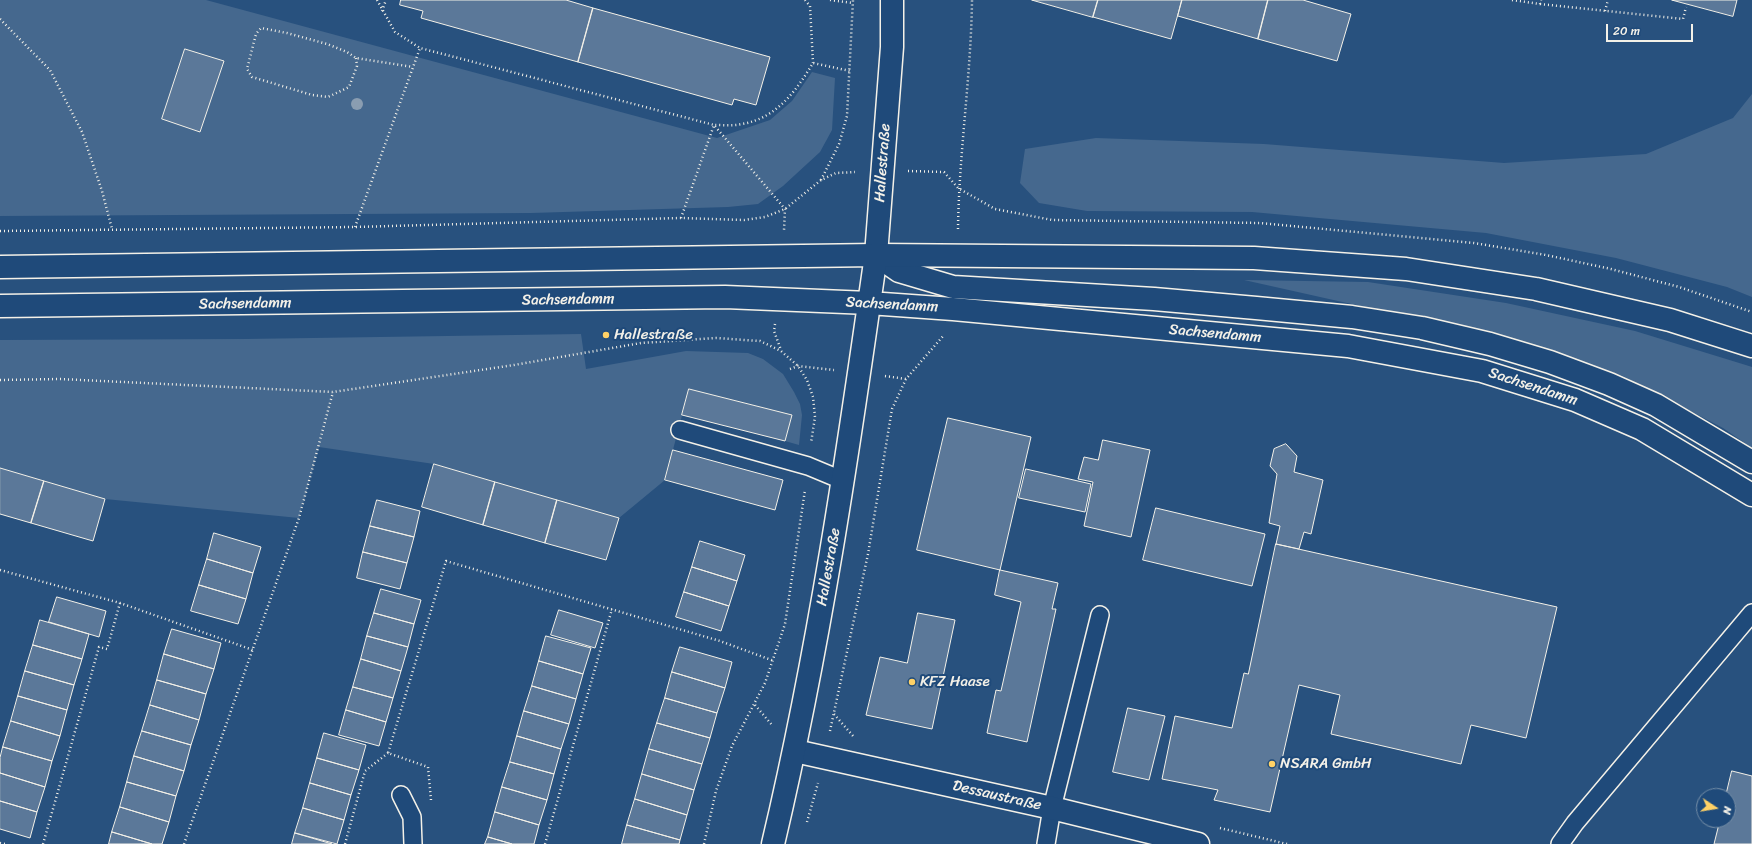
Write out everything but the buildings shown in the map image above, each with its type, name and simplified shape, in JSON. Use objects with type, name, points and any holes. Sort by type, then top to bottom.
[{"type":"street","name":"Hallestraße","points":[[773,844],[795,751],[816,645],[844,481],[876,255],[892,46],[892,0]]},
{"type":"street","points":[[0,267],[876,255],[1254,258],[1406,270],[1522,286],[1604,303],[1700,328],[1752,346]]},
{"type":"street","name":"Sachsendamm","points":[[876,255],[898,271],[953,287],[1154,299],[1352,317],[1422,328],[1490,344],[1550,362],[1609,384],[1656,405],[1752,462]]},
{"type":"street","name":"Sachsendamm","points":[[0,306],[726,298],[869,303],[953,309],[1348,346],[1482,371],[1575,400],[1642,429],[1752,494]]},
{"type":"street","name":"Dessaustraße","points":[[795,751],[1052,808],[1198,844]]},
{"type":"lane","points":[[680,430],[808,466],[844,481]]},
{"type":"lane","points":[[1560,844],[1575,823],[1752,613]]},
{"type":"lane","points":[[1046,844],[1052,808],[1100,615]]},
{"type":"lane","points":[[401,795],[412,817],[413,844]]},
{"type":"path","points":[[377,0],[382,12],[395,32],[420,48],[714,125],[742,124],[771,114],[789,98],[814,64],[810,6],[805,0]]},
{"type":"path","points":[[382,12],[386,0]]},
{"type":"path","points":[[822,180],[839,144],[847,116],[850,71],[853,2],[830,0]]},
{"type":"path","points":[[957,255],[958,188],[967,101],[972,0]]},
{"type":"path","points":[[1512,0],[1683,19],[1686,7]]},
{"type":"path","points":[[1540,4],[1541,0]]},
{"type":"path","points":[[1605,11],[1608,0]]},
{"type":"path","points":[[0,19],[50,70],[82,132],[102,191],[112,229]]},
{"type":"path","points":[[356,58],[357,66],[349,87],[328,97],[276,86],[252,77],[247,69],[256,34],[261,28],[287,33],[327,44],[347,52],[356,58],[413,67]]},
{"type":"path","points":[[355,227],[420,48]]},
{"type":"path","points":[[814,64],[850,71]]},
{"type":"path","points":[[714,125],[785,209],[784,233]]},
{"type":"path","points":[[681,218],[714,125]]},
{"type":"path","points":[[0,230],[355,227],[681,218],[744,220],[764,217],[785,209],[822,180],[836,173],[882,171]]},
{"type":"path","points":[[805,830],[824,758],[868,554],[892,409],[906,379],[950,328],[953,309]]},
{"type":"path","points":[[774,331],[781,350]]},
{"type":"path","points":[[0,380],[60,378],[333,392],[514,365],[641,343],[716,338],[760,341],[781,350],[798,366],[807,380],[813,397],[815,417],[785,624],[774,661],[755,705],[732,746],[716,791],[704,844]]},
{"type":"path","points":[[790,368],[798,366],[826,369]]},
{"type":"path","points":[[891,377],[906,379]]},
{"type":"path","points":[[184,844],[299,518],[333,392]]},
{"type":"path","points":[[346,844],[365,771],[388,753],[446,562],[720,641],[774,661]]},
{"type":"path","points":[[0,570],[120,603],[253,650]]},
{"type":"path","points":[[43,844],[99,647],[106,649],[120,603]]},
{"type":"path","points":[[545,844],[612,609]]},
{"type":"path","points":[[834,714],[858,740]]},
{"type":"path","points":[[388,753],[428,767],[431,779],[431,808]]},
{"type":"path","points":[[0,843],[5,844]]},
{"type":"shaded area","points":[[0,0],[206,0],[717,138],[770,120],[792,101],[812,72],[835,78],[832,130],[820,152],[783,186],[758,204],[728,207],[531,213],[0,216]]},
{"type":"shaded area","points":[[1752,94],[1752,297],[1727,287],[1616,258],[1486,233],[1252,212],[1087,211],[1039,203],[1020,183],[1025,149],[1096,138],[1264,144],[1504,163],[1646,154],[1733,118]]},
{"type":"shaded area","points":[[1244,280],[1368,282],[1506,303],[1635,331],[1749,366],[1752,367],[1752,448],[1723,428],[1623,376],[1499,337]]},
{"type":"shaded area","points":[[581,334],[586,369],[686,351],[748,353],[763,359],[783,374],[800,404],[802,415],[799,445],[785,441],[792,415],[689,389],[665,480],[619,518],[434,464],[319,447],[299,518],[105,499],[0,468],[0,340],[245,339]]},
{"type":"place","name":"Hallestraße","points":[[606,335]]},
{"type":"place","name":"KFZ Haase","points":[[912,682]]},
{"type":"place","name":"NSARA GmbH","points":[[1272,764]]}]
